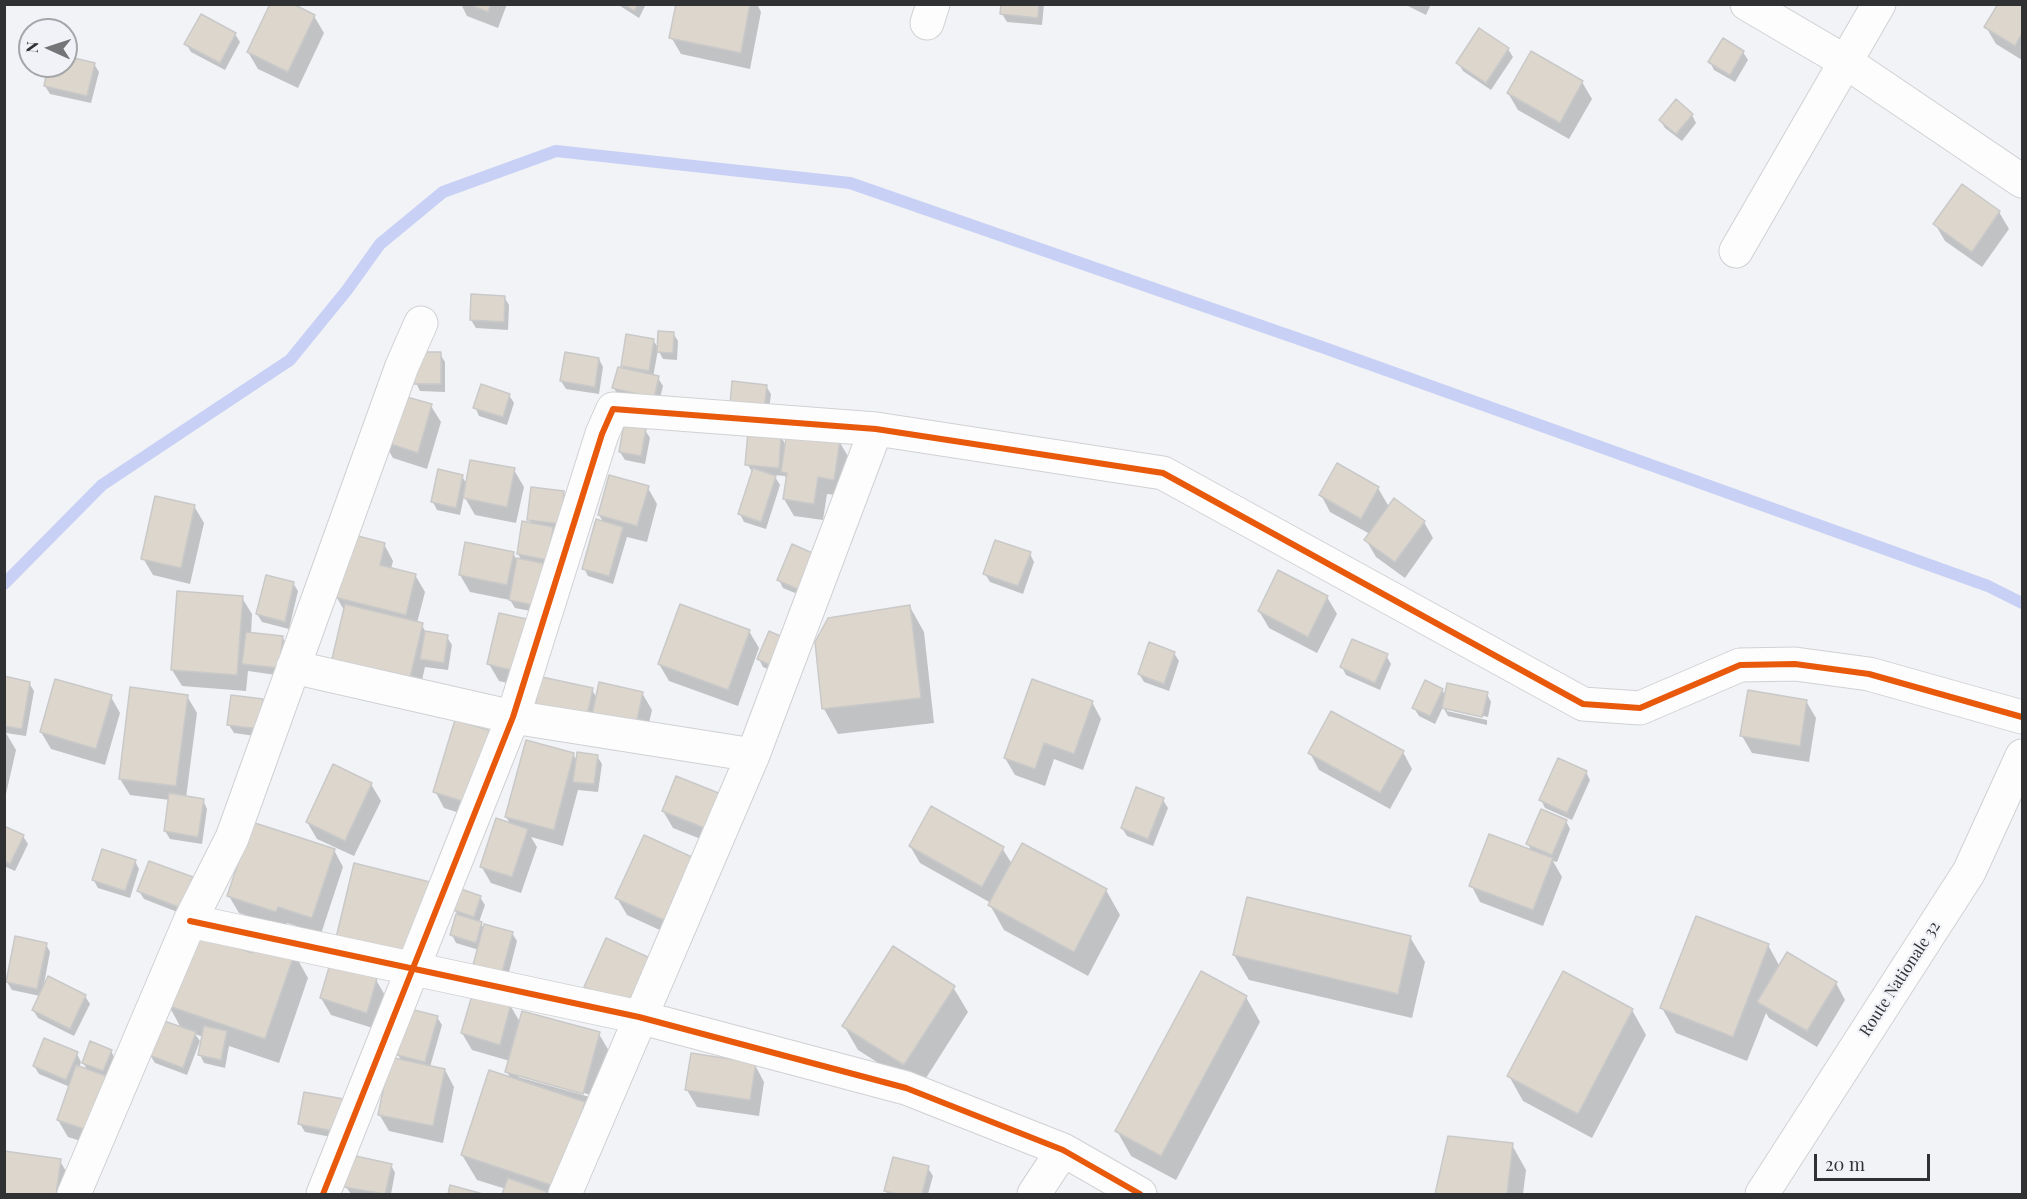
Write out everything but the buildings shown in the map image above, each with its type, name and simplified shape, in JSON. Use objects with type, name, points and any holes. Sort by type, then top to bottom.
[{"type":"street","points":[[1747,4],[1846,62],[2022,181]]},
{"type":"street","points":[[1736,251],[1879,4]]},
{"type":"street","points":[[74,1194],[190,921],[232,838],[402,366],[421,323]]},
{"type":"street","points":[[323,1194],[410,969],[513,717],[602,434],[614,409],[876,429],[1163,473],[1583,704],[1640,708],[1740,665],[1795,664],[1869,674],[2022,717]]},
{"type":"street","points":[[566,1194],[639,1017],[753,755],[876,429]]},
{"type":"street","points":[[293,667],[513,717],[753,755]]},
{"type":"street","name":"Route Nationale 32","points":[[1762,1194],[1969,872],[2022,756]]},
{"type":"street","points":[[190,921],[639,1017],[906,1088],[1063,1150],[1140,1194]]},
{"type":"street","points":[[1034,1194],[1063,1150]]},
{"type":"waterway","points":[[4,584],[102,485],[290,360],[347,290],[380,244],[443,192],[556,151],[850,183],[1319,346],[1988,586],[2022,603]]},
{"type":"cycle path","points":[[323,1194],[513,717],[602,434],[613,409],[876,429],[1163,473],[1583,704],[1640,708],[1740,665],[1795,664],[1869,674],[2022,717]]},
{"type":"cycle path","points":[[190,921],[639,1017],[906,1088],[1063,1150],[1140,1194]]}]
